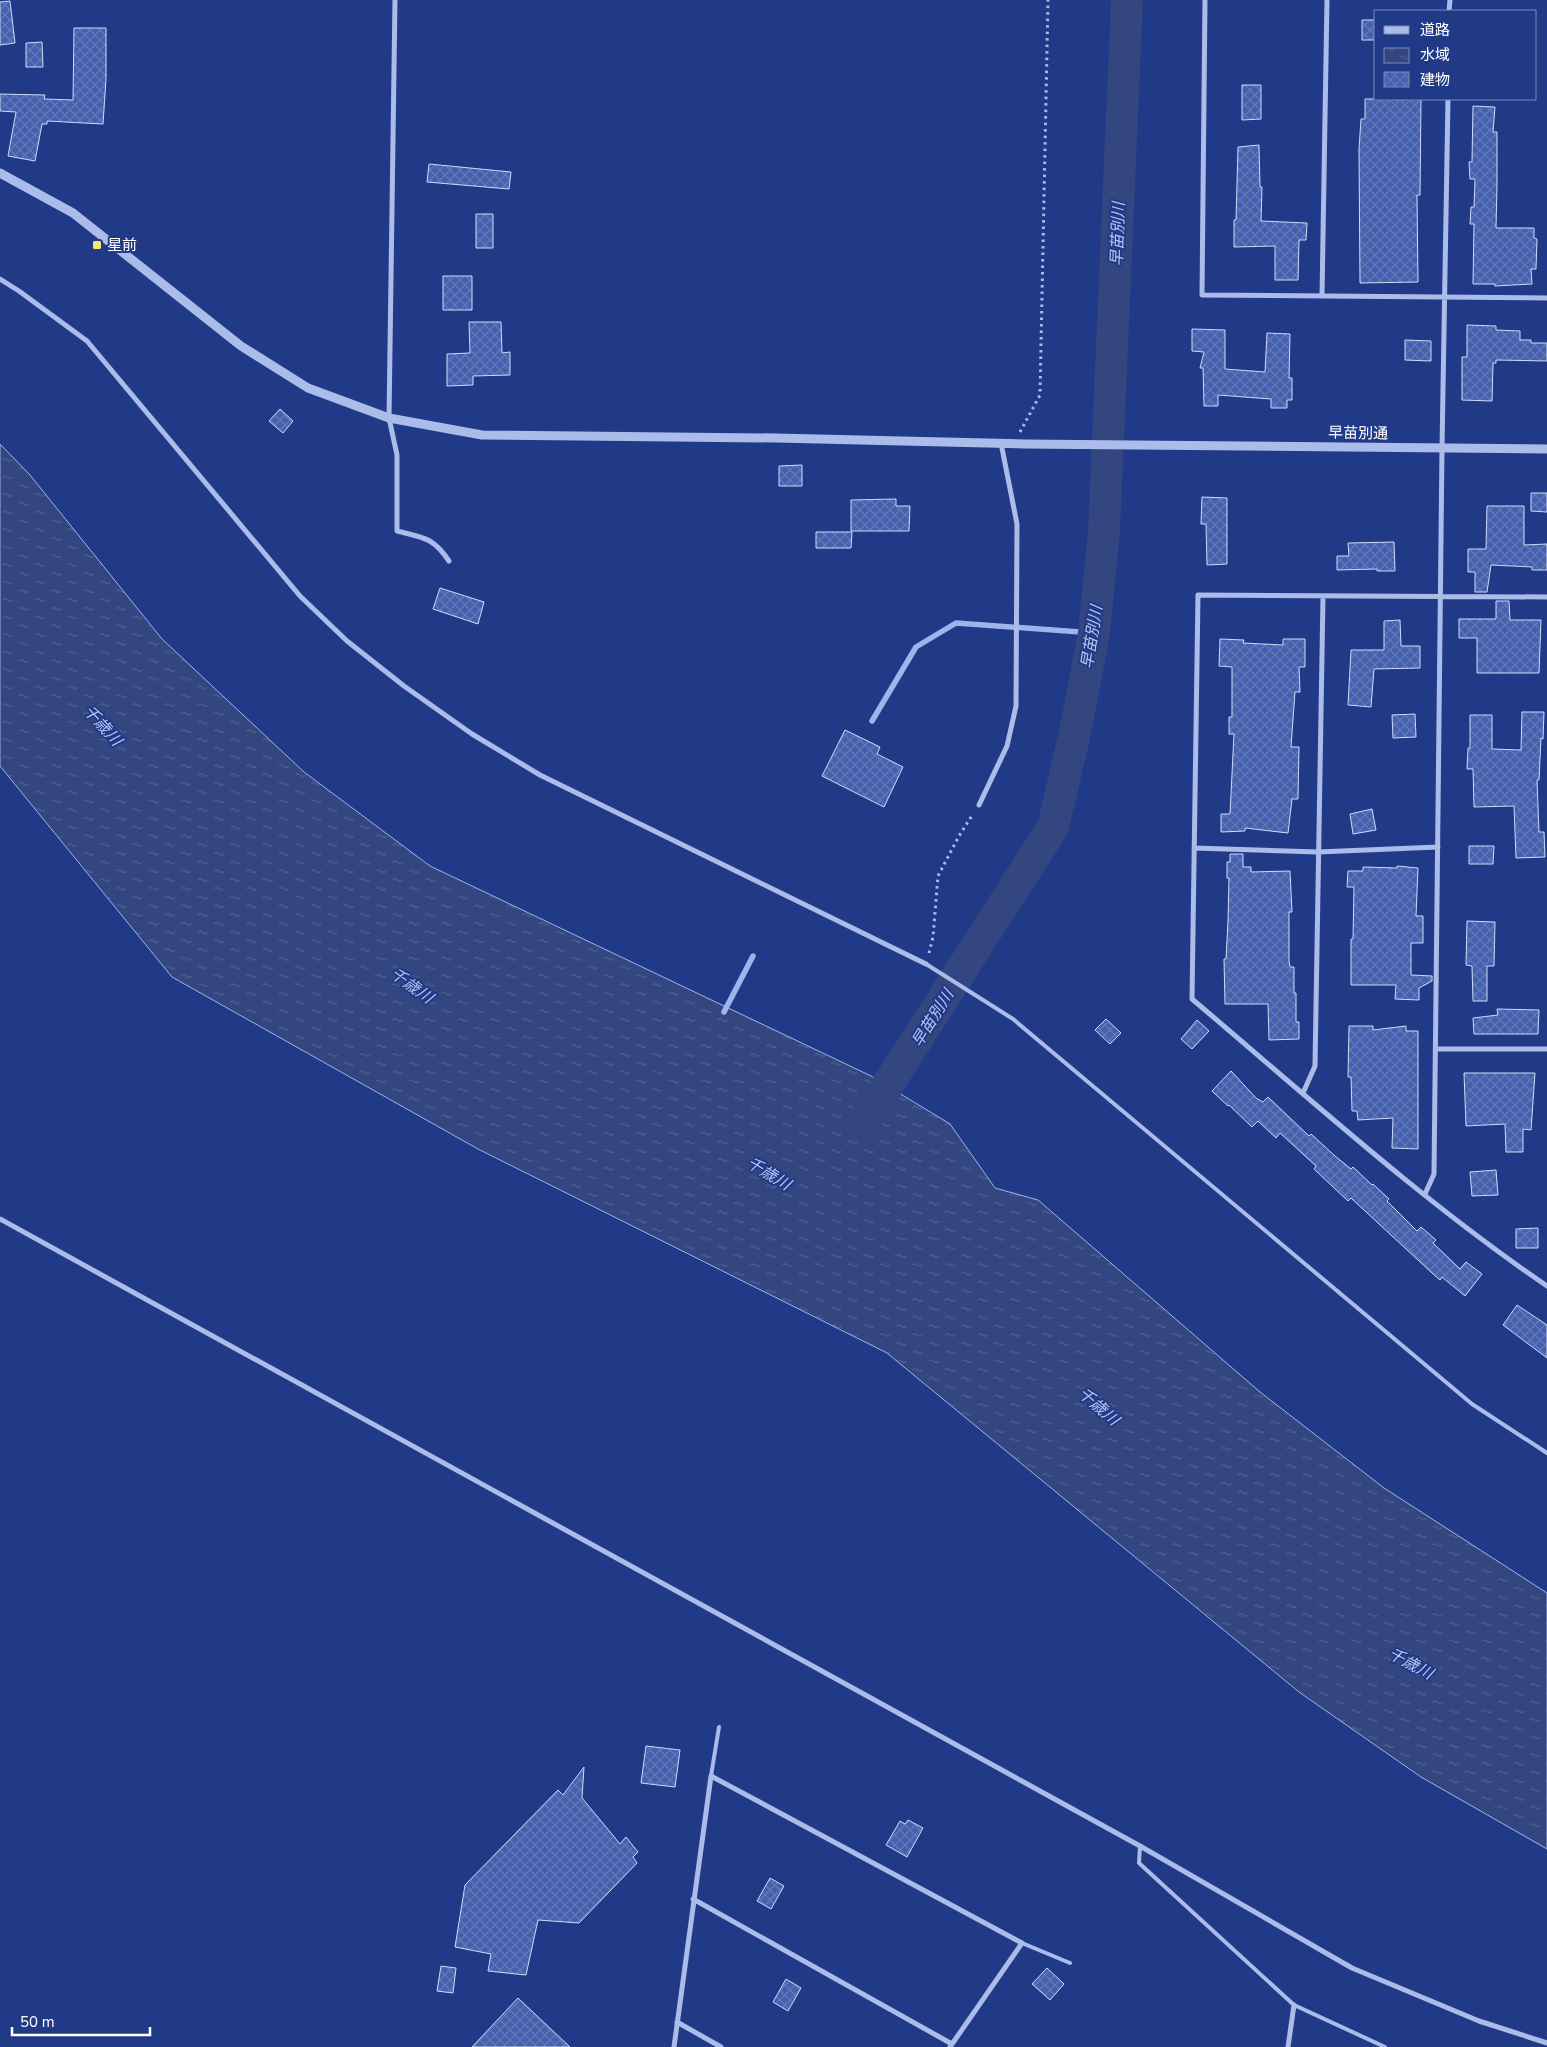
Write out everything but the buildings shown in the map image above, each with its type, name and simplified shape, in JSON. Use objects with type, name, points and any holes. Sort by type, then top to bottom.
[{"type":"street","points":[[395,0],[389,418],[397,455],[397,531],[422,537],[438,546],[449,561]]},
{"type":"street","points":[[1205,0],[1202,295],[1547,298]]},
{"type":"street","points":[[1322,296],[1327,0]]},
{"type":"street","points":[[1425,1194],[1434,1174],[1440,596],[1448,100]]},
{"type":"street","name":"早苗別通","points":[[0,172],[73,213],[241,346],[308,388],[389,418],[482,435],[776,438],[1014,444],[1547,449]]},
{"type":"street","points":[[0,279],[87,342],[300,596],[347,641],[404,686],[472,734],[540,775],[926,964]]},
{"type":"street","points":[[979,805],[1007,746],[1016,706],[1017,524],[1001,443]]},
{"type":"street","points":[[1547,596],[1198,595],[1192,999],[1488,1246],[1547,1286]]},
{"type":"street","points":[[1304,1094],[1314,1066],[1323,596]]},
{"type":"street","points":[[1194,848],[1318,852],[1438,847]]},
{"type":"street","points":[[1436,1048],[1547,1049]]},
{"type":"street","points":[[0,1219],[1140,1846],[1352,1968],[1479,2021],[1547,2043]]},
{"type":"street","points":[[674,2047],[693,1899],[710,1776],[1022,1943],[951,2046],[693,1899]]},
{"type":"street","points":[[1288,2047],[1294,2005]]},
{"type":"street","points":[[677,2022],[721,2047]]},
{"type":"lane","points":[[926,964],[1013,1019],[1472,1404],[1547,1453]]},
{"type":"lane","points":[[710,1776],[719,1727]]},
{"type":"lane","points":[[1140,1846],[1139,1863],[1294,2005],[1385,2047]]},
{"type":"lane","points":[[1022,1943],[1070,1963]]},
{"type":"path","points":[[1014,444],[1040,395],[1048,0]]},
{"type":"path","points":[[926,964],[934,937],[938,876],[959,836],[979,805]]},
{"type":"water","name":"千歳川","points":[[0,444],[30,475],[162,639],[304,772],[430,866],[871,1076],[950,1124],[995,1188],[1038,1200],[1260,1392],[1384,1488],[1547,1593],[1547,1849],[1421,1777],[1299,1692],[887,1353],[478,1149],[172,977],[0,766]]},
{"type":"waterway","name":"早苗別川","points":[[864,1122],[1053,827],[1074,737],[1094,633],[1104,532],[1127,0]]},
{"type":"waterway","points":[[872,721],[916,647],[956,623],[1094,633]]},
{"type":"waterway","points":[[724,1012],[753,956]]},
{"type":"place","name":"星前","points":[[97,245]]}]
